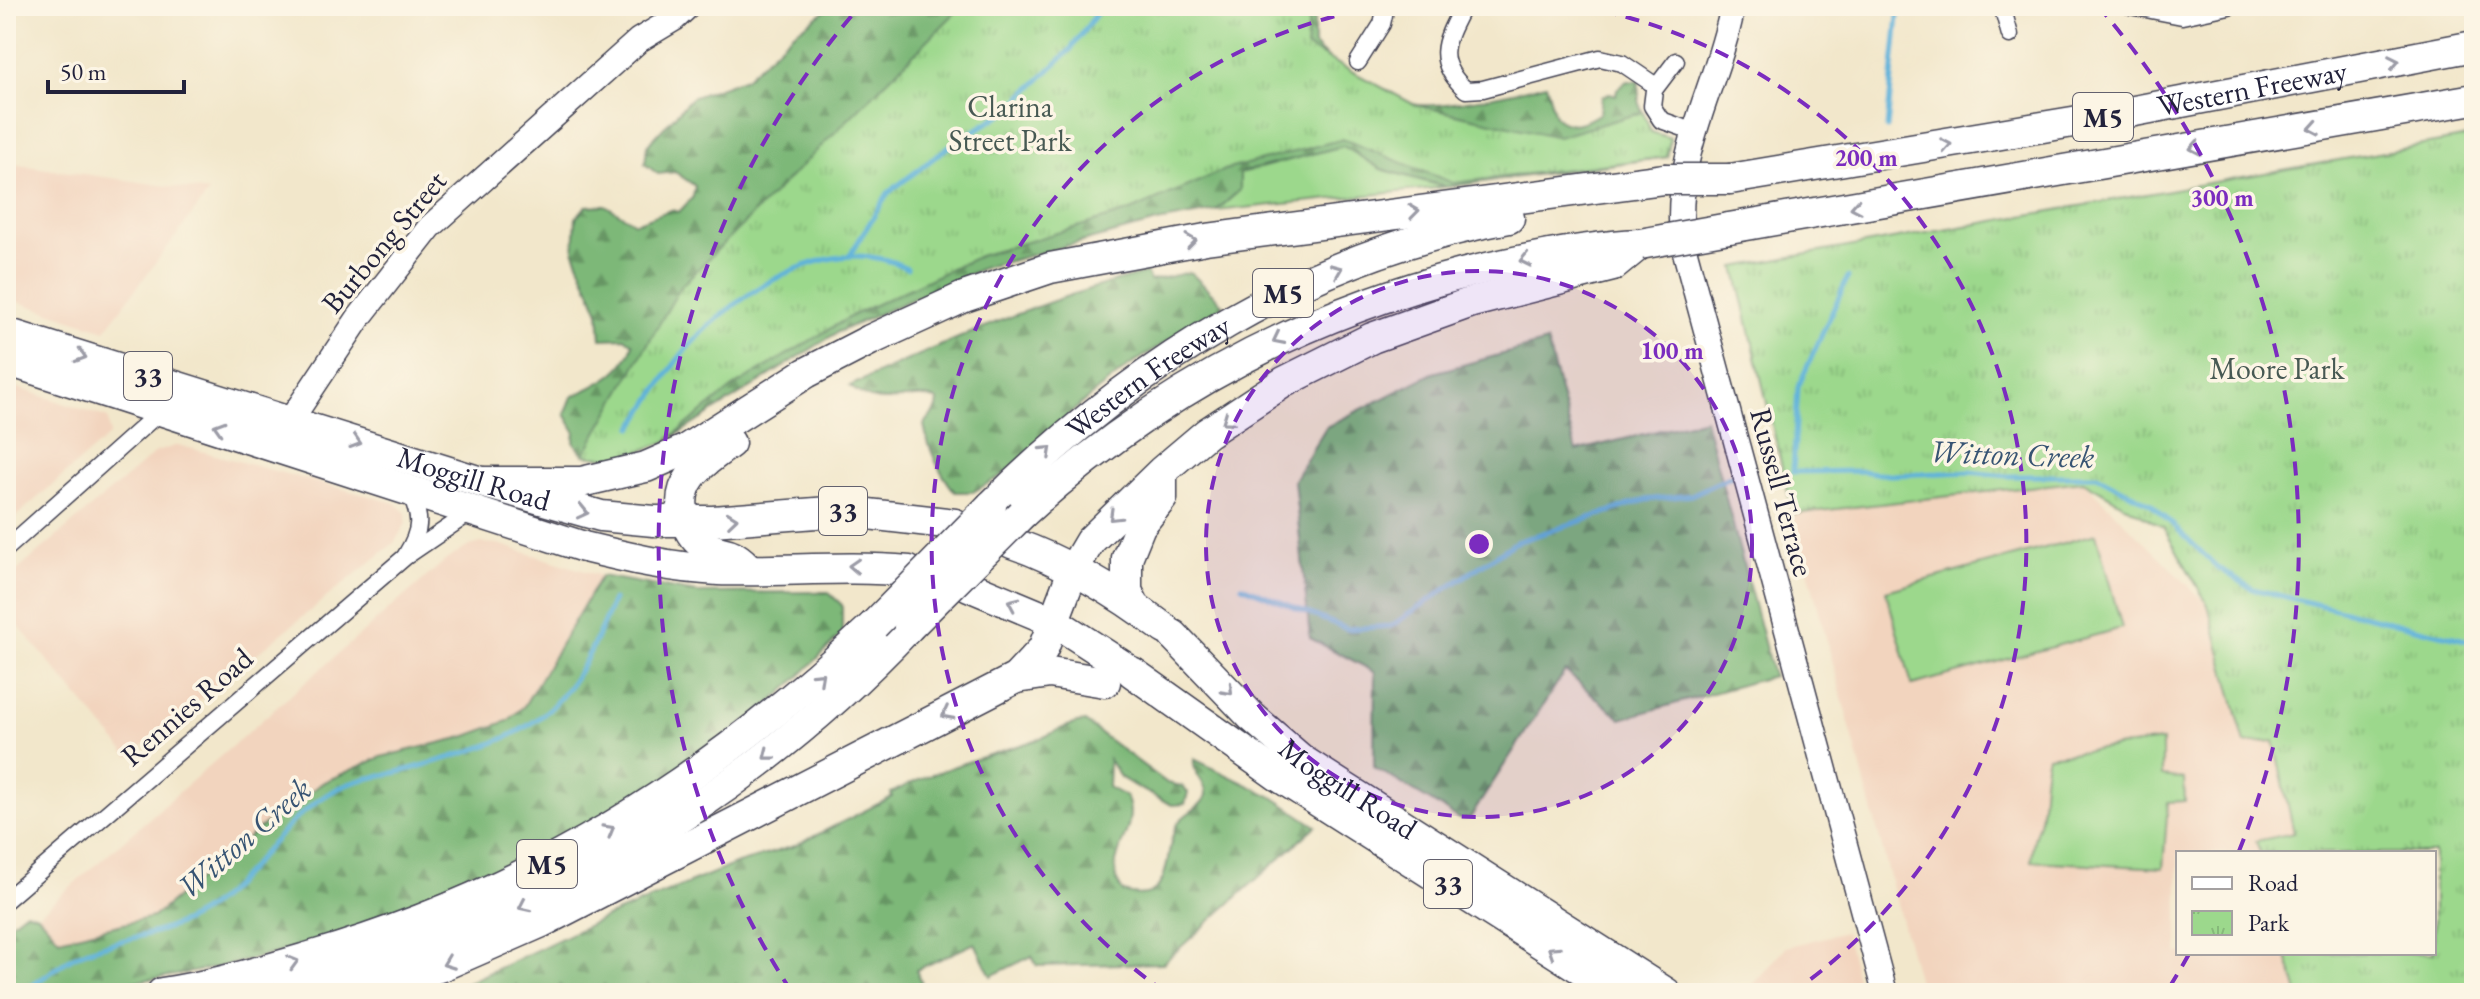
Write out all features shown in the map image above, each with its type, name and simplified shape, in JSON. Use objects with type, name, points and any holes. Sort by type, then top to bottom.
[{"type":"highway","name":"Western Freeway","points":[[162,993],[250,974],[404,927],[464,904],[567,854],[636,814],[726,753],[815,680],[985,528],[1057,442],[1132,383],[1241,315],[1297,286],[1353,263],[1472,224],[1630,191],[1730,179],[2103,117],[2474,46]]},
{"type":"highway","name":"Western Freeway","points":[[285,993],[459,934],[528,905],[644,841],[773,751],[846,689],[1055,484],[1140,419],[1198,382],[1288,334],[1377,298],[1462,274],[1602,246],[1640,244],[2474,99]]},
{"type":"highway","points":[[478,496],[630,473],[685,450],[806,373],[915,318],[1003,282],[1115,255],[1206,239],[1630,191]]},
{"type":"highway","points":[[358,993],[439,967],[542,922],[1016,678],[1037,660],[1055,622],[1074,568],[1090,541],[1162,471],[1247,406],[1284,382],[1358,344],[1472,302],[1613,266],[1640,244]]},
{"type":"highway","points":[[750,570],[731,551],[714,550],[700,543],[685,522],[683,491],[691,475],[765,418],[878,355],[999,296],[1115,255]]},
{"type":"highway","name":"Moggill Road","points":[[6,333],[282,432],[478,496],[584,547],[651,563],[750,570],[838,566],[940,578],[1055,622],[1119,676],[1619,993]]},
{"type":"highway","name":"Moggill Road","points":[[6,360],[163,409],[282,432],[408,489],[478,496],[601,516],[685,522],[842,511],[985,528],[1074,568],[1134,605],[1169,632],[1252,717],[1303,761],[1666,993]]},
{"type":"highway","points":[[1134,605],[1127,591],[1125,564],[1140,526],[1162,498],[1162,471]]},
{"type":"highway","points":[[1016,678],[1050,673],[1119,676]]},
{"type":"main road","name":"Burbong Street","points":[[282,432],[358,319],[430,227],[639,40],[665,6]]},
{"type":"main road","name":"Burbong Street","points":[[639,40],[674,19],[688,6]]},
{"type":"main road","name":"Russell Terrace","points":[[1733,6],[1727,37],[1692,131],[1682,193],[1685,259],[1885,993]]},
{"type":"street","points":[[1358,62],[1382,24],[1386,6]]},
{"type":"street","points":[[1463,6],[1448,34],[1443,57],[1453,78],[1466,90],[1483,89],[1600,58],[1622,63],[1656,86]]},
{"type":"street","points":[[2002,6],[2010,35]]},
{"type":"street","points":[[2130,6],[2161,14],[2196,15],[2229,6]]},
{"type":"street","points":[[1676,61],[1656,86],[1651,103],[1657,116],[1692,131]]},
{"type":"street","points":[[6,549],[163,409]]},
{"type":"street","name":"Rennies Road","points":[[405,557],[420,528],[420,514],[408,489]]},
{"type":"street","name":"Rennies Road","points":[[6,900],[478,496]]},
{"type":"shaded area","points":[[6,163],[209,192],[105,330],[6,298]]},
{"type":"shaded area","points":[[6,384],[108,418],[110,435],[6,525]]},
{"type":"shaded area","points":[[178,445],[395,503],[406,513],[406,523],[394,543],[129,757],[6,611],[6,580],[156,452]]},
{"type":"shaded area","points":[[2083,481],[2208,605],[2245,744],[2274,741],[2294,833],[2257,841],[2260,851],[2176,851],[2176,955],[2287,955],[2298,993],[1921,993],[1793,514]]},
{"type":"shaded area","points":[[498,544],[601,576],[524,706],[508,721],[324,782],[266,823],[153,917],[59,939],[38,915],[446,560],[469,546]]},
{"type":"shaded area","points":[[1845,932],[1861,993],[1745,993],[1786,947]]},
{"type":"green space","name":"Clarina Street Park","points":[[832,6],[1314,6],[1314,45],[1322,53],[1360,79],[1413,104],[1459,102],[1546,84],[1555,116],[1566,123],[1577,124],[1600,113],[1602,97],[1610,93],[1616,95],[1617,89],[1627,81],[1639,82],[1639,104],[1651,132],[1670,138],[1667,157],[1446,187],[1381,169],[1343,146],[1240,173],[1240,190],[1216,211],[1157,222],[983,268],[838,332],[665,442],[619,459],[584,455],[574,442],[575,431],[565,414],[572,397],[617,371],[633,344],[626,338],[601,339],[599,312],[574,252],[576,218],[586,206],[605,205],[635,223],[671,210],[679,212],[693,197],[695,186],[675,172],[658,174],[645,164],[647,146],[691,98],[746,78],[791,35]]},
{"type":"green space","name":"Clarina Street Park","points":[[962,6],[1310,6],[1306,47],[1415,105],[1558,137],[1643,112],[1651,132],[1670,138],[1667,157],[1453,183],[1343,139],[1224,170],[1131,211],[979,256],[853,315],[733,387],[665,442],[619,459],[584,455],[681,286]]},
{"type":"green space","name":"Moore Park","points":[[2474,136],[2474,993],[2298,993],[2287,955],[2436,955],[2436,851],[2259,851],[2256,841],[2294,833],[2274,741],[2245,744],[2208,605],[2164,528],[2083,481],[1793,514],[1735,267]]},
{"type":"green space","points":[[1343,145],[1381,169],[1446,187],[1216,211],[1240,190],[1239,173]]},
{"type":"green space","points":[[1190,272],[1224,305],[1129,366],[1083,402],[1006,473],[973,492],[955,492],[939,469],[932,452],[924,425],[937,408],[938,400],[926,397],[873,399],[850,386],[959,338],[1070,295],[1146,273],[1150,281]]},
{"type":"green space","points":[[1547,342],[1576,451],[1705,419],[1773,676],[1621,719],[1565,671],[1470,818],[1460,819],[1374,767],[1375,672],[1310,638],[1294,480],[1326,427],[1433,373]]},
{"type":"green space","points":[[2096,534],[2122,628],[1912,685],[1886,591]]},
{"type":"green space","points":[[601,576],[697,593],[828,592],[842,605],[842,634],[768,705],[685,766],[597,820],[505,869],[410,910],[311,943],[211,968],[109,984],[6,991],[6,927],[26,911],[38,915],[59,939],[153,917],[266,823],[324,782],[381,757],[464,737],[508,721],[524,706]]},
{"type":"green space","points":[[1085,722],[1167,783],[1182,786],[1188,792],[1185,804],[1172,805],[1120,777],[1109,760],[1108,787],[1126,797],[1130,809],[1115,868],[1123,892],[1140,895],[1151,892],[1159,885],[1176,826],[1206,796],[1194,759],[1271,796],[1316,826],[1163,963],[1037,966],[1032,956],[991,976],[975,943],[916,970],[926,993],[446,993],[604,918],[738,863],[795,846],[927,776]]},
{"type":"green space","points":[[2162,741],[2162,776],[2184,779],[2185,801],[2168,802],[2163,868],[2031,861],[2041,816],[2048,756]]},
{"type":"waterway","points":[[850,255],[888,193],[948,147],[1008,110],[1070,50],[1102,6]]},
{"type":"waterway","points":[[1887,128],[1899,6]]},
{"type":"waterway","name":"Witton Creek","points":[[633,427],[689,346],[734,305],[761,287],[819,261],[848,256],[878,258],[907,268]]},
{"type":"waterway","name":"Witton Creek","points":[[1848,277],[1798,387],[1793,472],[2097,476],[2151,504],[2217,567],[2253,589],[2474,642]]},
{"type":"waterway","name":"Witton Creek","points":[[1242,586],[1347,629],[1391,626],[1516,542],[1645,500],[1691,495],[1736,474]]},
{"type":"waterway","name":"Witton Creek","points":[[30,987],[84,952],[161,930],[200,913],[235,884],[300,815],[339,788],[456,756],[518,732],[561,697],[579,672],[613,600]]}]
